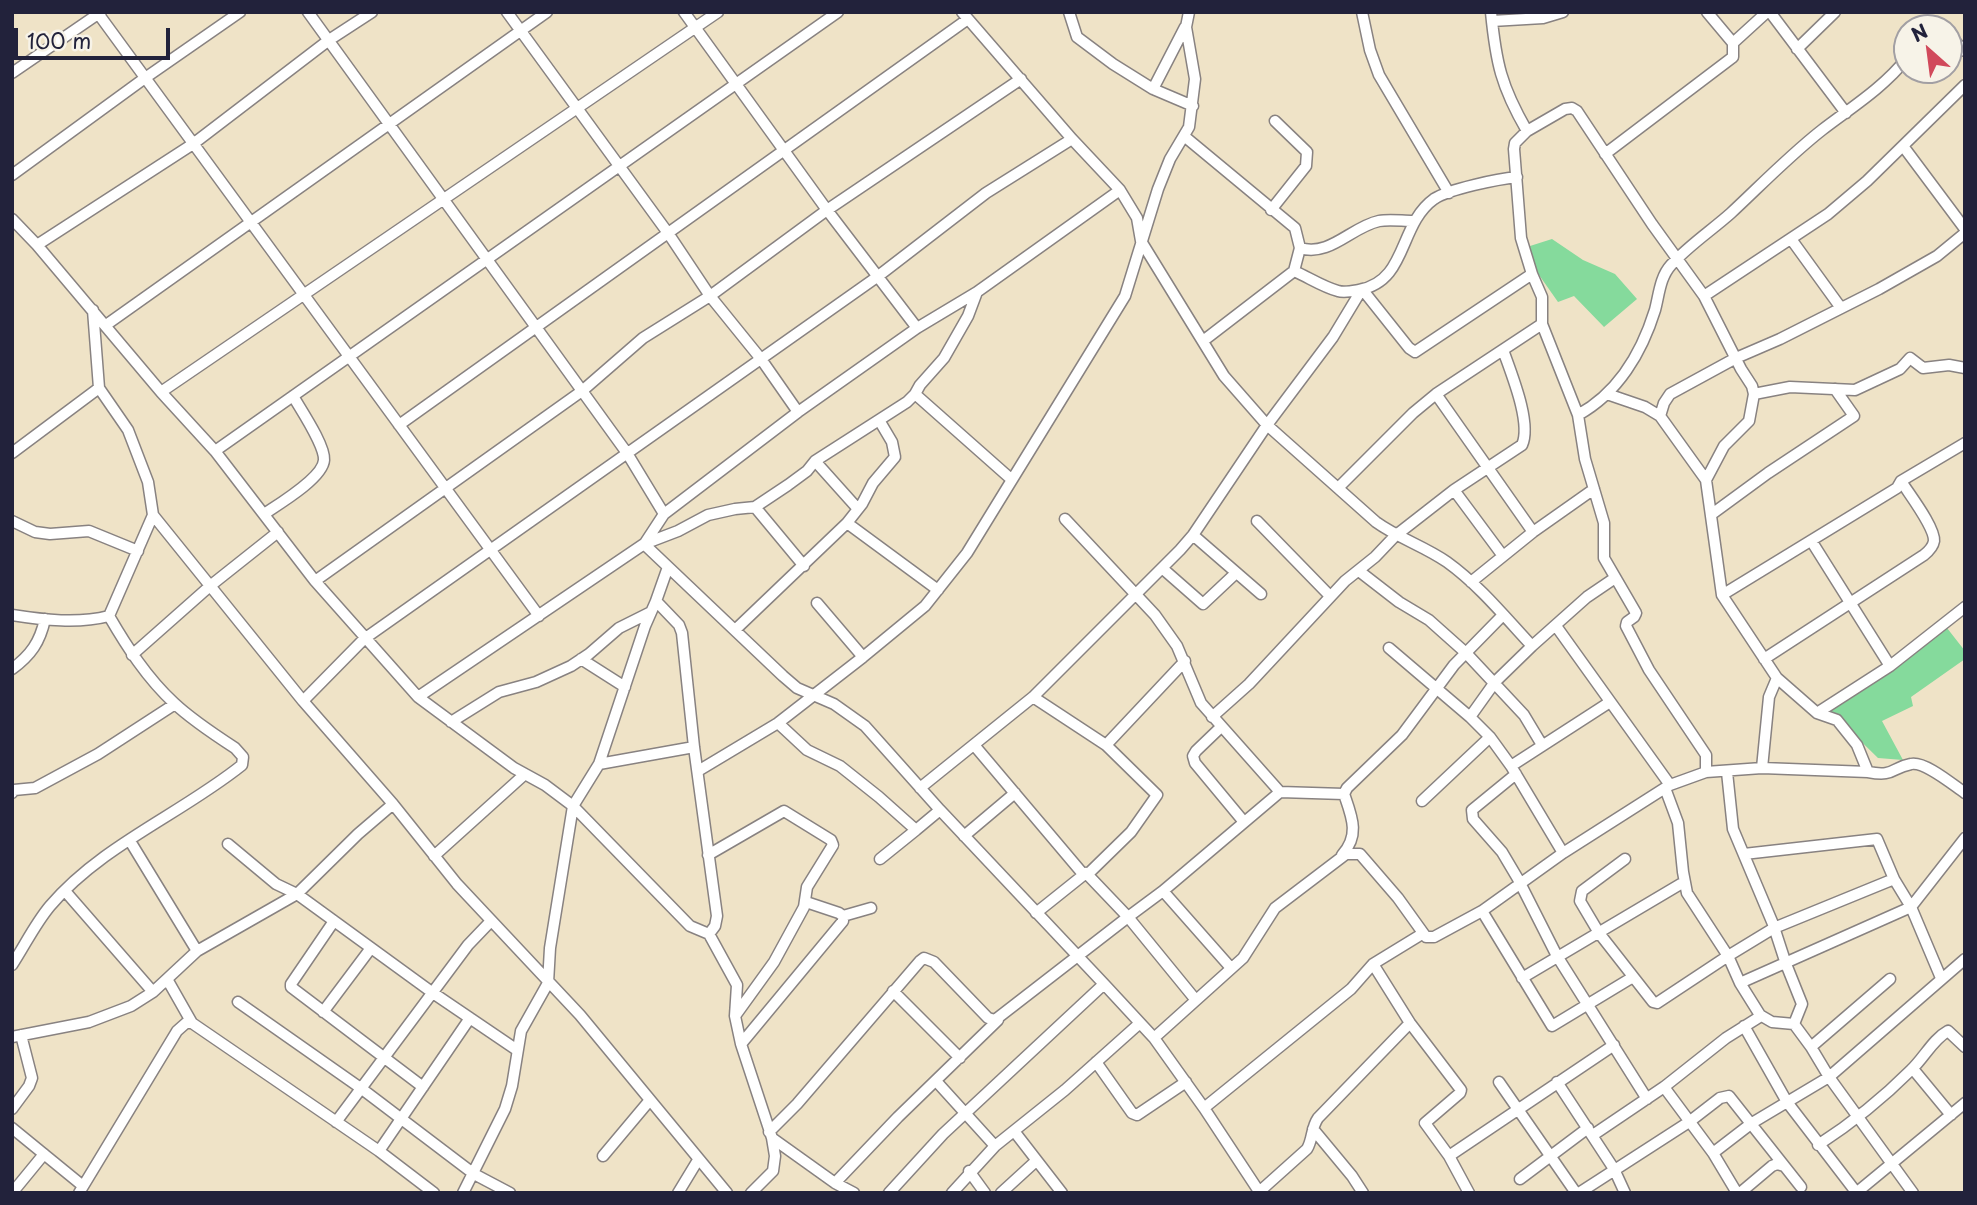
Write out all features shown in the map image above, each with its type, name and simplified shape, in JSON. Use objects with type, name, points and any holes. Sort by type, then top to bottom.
[{"type":"street","points":[[12,175],[240,12]]},
{"type":"street","points":[[308,12],[627,453],[664,514]]},
{"type":"street","points":[[37,245],[193,144],[329,40],[372,12]]},
{"type":"street","points":[[507,12],[668,233],[710,296],[761,359],[798,412]]},
{"type":"street","points":[[106,325],[547,12]]},
{"type":"street","points":[[684,12],[827,210],[917,328]]},
{"type":"street","points":[[161,392],[718,12]]},
{"type":"street","points":[[215,451],[838,12]]},
{"type":"street","points":[[1069,12],[1077,37],[1153,89],[1193,106]]},
{"type":"street","points":[[1153,89],[1186,27],[1189,12]]},
{"type":"street","points":[[1362,12],[1370,50],[1379,75],[1450,193]]},
{"type":"street","points":[[1527,131],[1500,74],[1492,17],[1543,18],[1563,12]]},
{"type":"street","points":[[1605,154],[1733,57],[1733,43],[1707,12]]},
{"type":"street","points":[[1733,43],[1769,12],[1846,113]]},
{"type":"street","points":[[1797,49],[1835,12]]},
{"type":"street","points":[[12,74],[99,13],[539,616]]},
{"type":"street","points":[[399,425],[785,150],[965,16],[1120,190],[1137,218],[1141,241],[1218,368],[1267,425],[1395,536],[1438,557],[1471,582],[1532,646]]},
{"type":"street","points":[[698,771],[778,723],[863,657],[925,606],[967,553],[1125,296],[1158,189],[1189,127],[1195,79],[1186,27]]},
{"type":"street","points":[[1578,415],[1595,406],[1607,394],[1633,360],[1649,328],[1669,266],[1800,148],[1893,74]]},
{"type":"street","points":[[315,581],[582,391],[643,338],[710,296],[827,210],[1021,79]]},
{"type":"street","points":[[1704,296],[1838,206],[1965,85]]},
{"type":"street","points":[[1706,480],[1724,446],[1749,421],[1754,394],[1752,386],[1704,296],[1577,111],[1572,108],[1565,110],[1527,131],[1515,143],[1521,238],[1542,297],[1542,324],[1578,415],[1585,459],[1604,523],[1604,558],[1636,612],[1626,626],[1649,670],[1706,755],[1706,772]]},
{"type":"street","points":[[1271,210],[1306,166],[1307,152],[1275,121]]},
{"type":"street","points":[[1184,136],[1295,228],[1300,248],[1294,271],[1203,341]]},
{"type":"street","points":[[303,701],[364,639],[877,276],[986,193],[1072,139]]},
{"type":"street","points":[[1660,416],[1671,394],[1736,358],[1841,309],[1937,256],[1965,231],[1903,146]]},
{"type":"street","points":[[1294,271],[1340,292],[1362,289],[1380,282],[1394,267],[1413,221],[1436,197],[1517,177]]},
{"type":"street","points":[[645,544],[664,514],[798,412],[917,328],[977,292],[1120,190]]},
{"type":"street","points":[[12,219],[215,451],[315,581],[418,697],[573,806],[690,926],[709,934],[737,985],[735,1016],[741,1044],[771,1135],[776,1164],[773,1171],[751,1193]]},
{"type":"street","points":[[1300,248],[1312,251],[1327,247],[1377,221],[1413,221]]},
{"type":"street","points":[[1791,239],[1841,309]]},
{"type":"street","points":[[1362,289],[1415,352],[1532,274]]},
{"type":"street","points":[[920,788],[1033,697],[1193,535],[1267,425],[1333,337],[1362,289]]},
{"type":"street","points":[[418,697],[645,544],[708,516],[755,507],[807,471],[815,461],[915,394],[944,358],[968,316],[977,292]]},
{"type":"street","points":[[93,309],[99,388],[128,430],[148,482],[153,515],[303,701],[393,804],[433,856],[580,1015],[726,1192]]},
{"type":"street","points":[[1338,488],[1436,394],[1542,324]]},
{"type":"street","points":[[1212,717],[1250,684],[1330,596],[1395,536],[1454,490],[1522,445],[1526,430],[1503,350]]},
{"type":"street","points":[[1754,394],[1790,387],[1849,391],[1900,369],[1910,358],[1923,368],[1949,365],[1965,368]]},
{"type":"street","points":[[12,453],[99,388]]},
{"type":"street","points":[[1712,514],[1854,416],[1835,389]]},
{"type":"street","points":[[915,394],[1011,479]]},
{"type":"street","points":[[1436,394],[1533,532]]},
{"type":"street","points":[[1607,394],[1645,407],[1660,416],[1706,480],[1722,596],[1777,678],[1817,713],[1837,720],[1851,735],[1868,772]]},
{"type":"street","points":[[264,514],[318,474],[324,462],[323,451],[293,396]]},
{"type":"street","points":[[735,629],[847,523],[873,483],[895,457],[895,449],[879,420]]},
{"type":"street","points":[[1722,596],[1812,542],[1897,488],[1901,481],[1965,443]]},
{"type":"street","points":[[815,461],[858,509]]},
{"type":"street","points":[[1764,659],[1932,548],[1934,539],[1929,526],[1901,481]]},
{"type":"street","points":[[1471,582],[1533,532],[1594,489]]},
{"type":"street","points":[[1454,490],[1503,556]]},
{"type":"street","points":[[755,507],[804,566]]},
{"type":"street","points":[[108,616],[153,515]]},
{"type":"street","points":[[1065,519],[1137,594],[1177,646],[1201,703],[1280,792]]},
{"type":"street","points":[[12,521],[36,532],[50,534],[89,531],[138,551]]},
{"type":"street","points":[[1257,521],[1330,596]]},
{"type":"street","points":[[847,523],[938,590]]},
{"type":"street","points":[[132,655],[278,532]]},
{"type":"street","points":[[1193,535],[1261,594]]},
{"type":"street","points":[[1812,542],[1890,666]]},
{"type":"street","points":[[645,544],[797,688],[834,704],[865,726],[964,836],[1154,1038],[1259,1192],[1307,1149],[1318,1118],[1410,1023]]},
{"type":"street","points":[[463,1193],[505,1109],[512,1086],[517,1050],[527,1018],[548,983],[550,948],[573,806],[599,764],[668,567]]},
{"type":"street","points":[[1162,568],[1203,604],[1236,573]]},
{"type":"street","points":[[1359,571],[1399,602],[1429,620],[1466,653],[1524,715],[1542,745]]},
{"type":"street","points":[[1470,717],[1495,682],[1532,646],[1587,597],[1615,578]]},
{"type":"street","points":[[656,601],[679,625],[681,633],[717,916],[715,926],[709,934]]},
{"type":"street","points":[[817,603],[863,657]]},
{"type":"street","points":[[1817,713],[1890,666],[1965,607]]},
{"type":"street","points":[[451,722],[499,691],[536,682],[581,659],[619,628],[651,612]]},
{"type":"street","points":[[12,615],[93,620],[108,616]]},
{"type":"street","points":[[1154,1038],[1243,958],[1275,908],[1350,846],[1353,830],[1345,794],[1347,788],[1402,735],[1437,691],[1445,676],[1503,615]]},
{"type":"street","points":[[12,965],[32,930],[65,891],[93,865],[242,765],[243,757],[235,748],[174,704],[132,655],[108,616]]},
{"type":"street","points":[[12,669],[29,657],[41,636],[45,619]]},
{"type":"street","points":[[1556,626],[1668,786],[1678,823],[1687,893],[1728,956],[1740,983],[1761,1016],[1772,1022],[1794,1024],[1913,1193]]},
{"type":"street","points":[[1389,648],[1490,737],[1514,770],[1563,853]]},
{"type":"street","points":[[581,659],[625,687]]},
{"type":"street","points":[[1106,745],[1185,661]]},
{"type":"street","points":[[1762,768],[1769,698],[1777,678]]},
{"type":"street","points":[[1033,697],[1106,745],[1157,795],[1131,832],[1086,874],[1036,913]]},
{"type":"street","points":[[1610,702],[1542,745],[1472,810],[1474,819],[1502,852],[1557,956],[1647,1099]]},
{"type":"street","points":[[13,791],[35,788],[98,754],[174,704]]},
{"type":"street","points":[[778,723],[807,750],[840,766],[916,830]]},
{"type":"street","points":[[1221,727],[1193,756],[1195,763],[1244,822]]},
{"type":"street","points":[[1422,801],[1490,737]]},
{"type":"street","points":[[974,745],[1086,874],[1128,917],[1195,999]]},
{"type":"street","points":[[599,764],[694,747]]},
{"type":"street","points":[[1342,855],[1360,854],[1398,898],[1422,934],[1434,937],[1482,911],[1563,853],[1668,786],[1706,772],[1762,768],[1884,775],[1914,763],[1923,765],[1965,793]]},
{"type":"street","points":[[1727,772],[1733,829],[1802,1004],[1794,1024]]},
{"type":"street","points":[[433,856],[525,774]]},
{"type":"street","points":[[835,1183],[898,1117],[998,1020],[1163,891],[1280,792],[1345,794]]},
{"type":"street","points":[[964,836],[1015,793]]},
{"type":"street","points":[[12,1109],[32,1078],[17,1036],[111,1015],[153,992],[197,951],[298,894],[350,841],[393,804]]},
{"type":"street","points":[[880,859],[940,810]]},
{"type":"street","points":[[708,855],[779,813],[788,812],[831,840],[833,845],[807,887],[806,902],[774,962],[735,1016]]},
{"type":"street","points":[[1740,983],[1911,907],[1965,838]]},
{"type":"street","points":[[1744,854],[1877,839],[1894,879],[1911,907],[1941,978]]},
{"type":"street","points":[[130,841],[197,951]]},
{"type":"street","points":[[228,844],[276,884],[298,894],[433,993],[517,1050]]},
{"type":"street","points":[[1625,859],[1582,891],[1580,901],[1599,933],[1653,1002],[1657,1003],[1774,928],[1894,879]]},
{"type":"street","points":[[1522,978],[1684,882]]},
{"type":"street","points":[[65,891],[153,992]]},
{"type":"street","points":[[1163,891],[1231,968]]},
{"type":"street","points":[[806,902],[844,916],[871,908]]},
{"type":"street","points":[[1482,911],[1552,1026],[1633,977]]},
{"type":"street","points":[[741,1044],[843,921],[844,916]]},
{"type":"street","points":[[334,921],[291,984],[293,989],[423,1087]]},
{"type":"street","points":[[337,1122],[468,945],[491,921]]},
{"type":"street","points":[[1204,1108],[1351,989],[1373,964],[1422,934]]},
{"type":"street","points":[[323,1012],[371,948]]},
{"type":"street","points":[[771,1135],[920,961],[928,959],[988,1018],[998,1020]]},
{"type":"street","points":[[1713,1153],[1752,1123],[1829,1077],[1965,959]]},
{"type":"street","points":[[1373,964],[1410,1023],[1461,1090],[1425,1123],[1449,1156],[1469,1193]]},
{"type":"street","points":[[167,979],[192,1023],[379,1151],[433,1193]]},
{"type":"street","points":[[1811,1047],[1891,979]]},
{"type":"street","points":[[889,1193],[966,1112],[1104,984]]},
{"type":"street","points":[[894,991],[960,1058]]},
{"type":"street","points":[[238,1003],[362,1089],[474,1174],[510,1193]]},
{"type":"street","points":[[1520,1179],[1550,1157],[1647,1099],[1703,1054],[1761,1016]]},
{"type":"street","points":[[379,1151],[470,1018]]},
{"type":"street","points":[[12,1128],[81,1189],[177,1031],[186,1023],[192,1023]]},
{"type":"street","points":[[951,1193],[995,1146],[1140,1023]]},
{"type":"street","points":[[1744,1026],[1787,1102],[1856,1193],[1965,1103]]},
{"type":"street","points":[[1818,1145],[1859,1118],[1913,1069],[1941,1035],[1948,1031],[1965,1048]]},
{"type":"street","points":[[1449,1156],[1614,1045]]},
{"type":"street","points":[[1096,1062],[1132,1113],[1137,1115],[1186,1082]]},
{"type":"street","points":[[1913,1069],[1951,1115]]},
{"type":"street","points":[[936,1080],[995,1146]]},
{"type":"street","points":[[1499,1082],[1578,1193],[1689,1122],[1720,1098],[1729,1096],[1801,1187]]},
{"type":"street","points":[[1557,1082],[1614,1169],[1625,1193]]},
{"type":"street","points":[[1664,1087],[1739,1193],[1772,1166],[1783,1166]]},
{"type":"street","points":[[603,1156],[650,1100]]},
{"type":"street","points":[[1313,1129],[1363,1193]]},
{"type":"street","points":[[1014,1131],[1062,1193]]},
{"type":"street","points":[[771,1135],[835,1183],[854,1193]]},
{"type":"street","points":[[12,1193],[44,1154]]},
{"type":"street","points":[[678,1193],[698,1160]]},
{"type":"street","points":[[1001,1193],[1036,1161]]},
{"type":"street","points":[[969,1171],[985,1193]]},
{"type":"green space","points":[[1552,239],[1583,260],[1615,274],[1637,299],[1604,327],[1574,296],[1558,302],[1532,265],[1530,246]]},
{"type":"green space","points":[[1947,628],[1965,651],[1965,659],[1911,697],[1913,706],[1882,721],[1903,760],[1878,758],[1830,711]]}]
